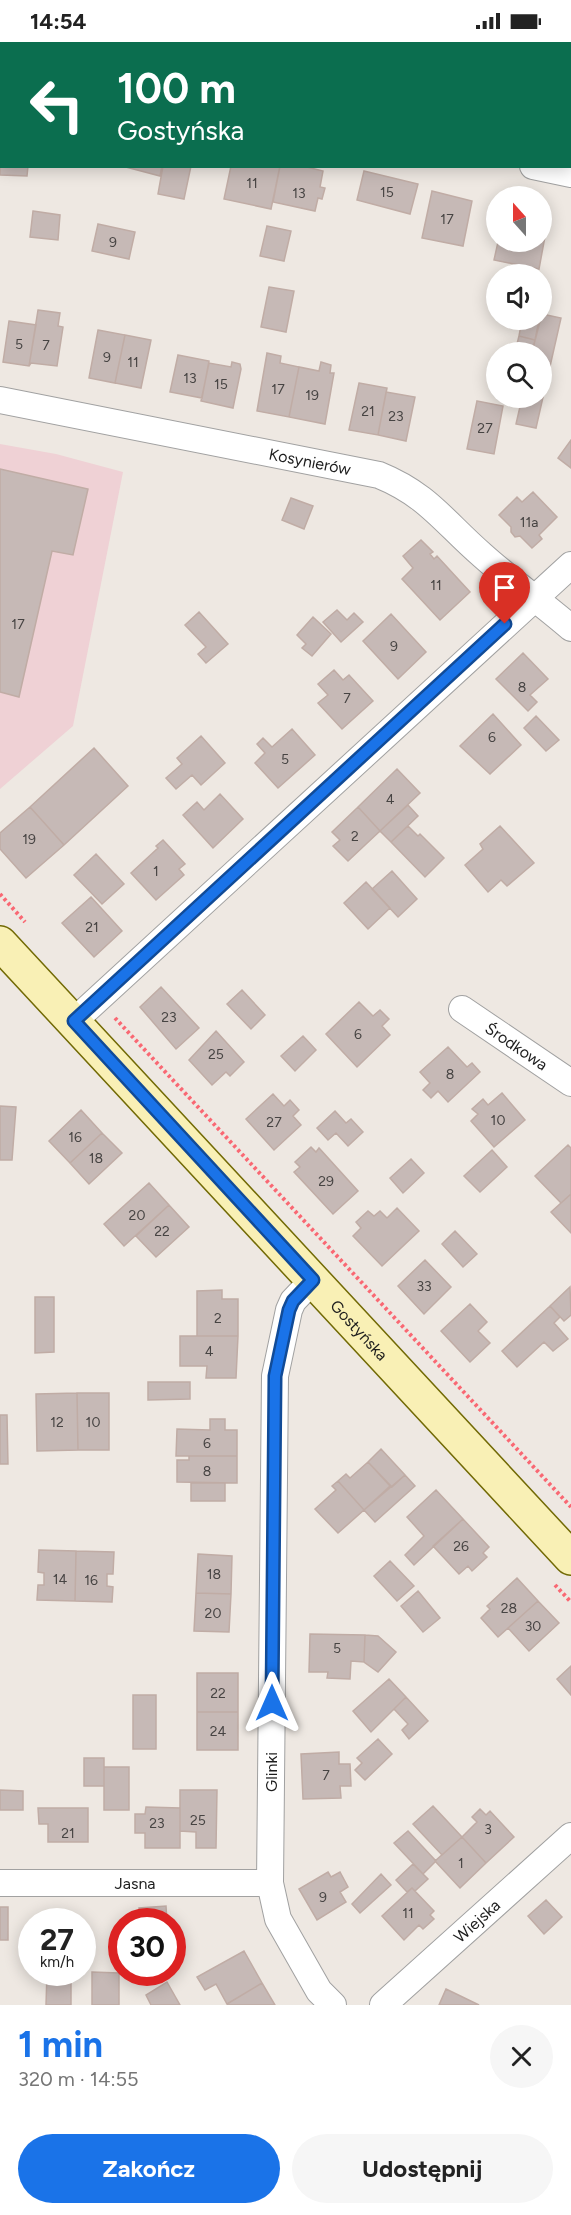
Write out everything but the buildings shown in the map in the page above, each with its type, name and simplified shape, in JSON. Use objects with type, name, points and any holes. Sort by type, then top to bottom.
[{"type":"street","points":[[542,168],[571,174]]},
{"type":"street","name":"Kosynierów","points":[[0,400],[379,475],[424,498],[481,554],[571,628]]},
{"type":"street","points":[[74,1021],[571,565]]},
{"type":"street","name":"Gostyńska","points":[[0,943],[571,1558]]},
{"type":"street","name":"Środkowa","points":[[462,1009],[571,1083]]},
{"type":"street","name":"Glinki","points":[[313,1280],[293,1301],[289,1310],[275,1376],[270,1883],[273,1906],[281,1924],[319,1991],[333,2005]]},
{"type":"street","name":"Wiejska","points":[[383,2005],[571,1836]]},
{"type":"street","name":"Jasna","points":[[0,1883],[270,1883]]},
{"type":"path","points":[[107,1009],[571,1507]]},
{"type":"shaded area","points":[[0,444],[56,454],[123,472],[73,726],[0,789]]},
{"type":"route","points":[[272,1703],[275,1376],[289,1310],[293,1301],[313,1280],[74,1021],[505,624]]}]
